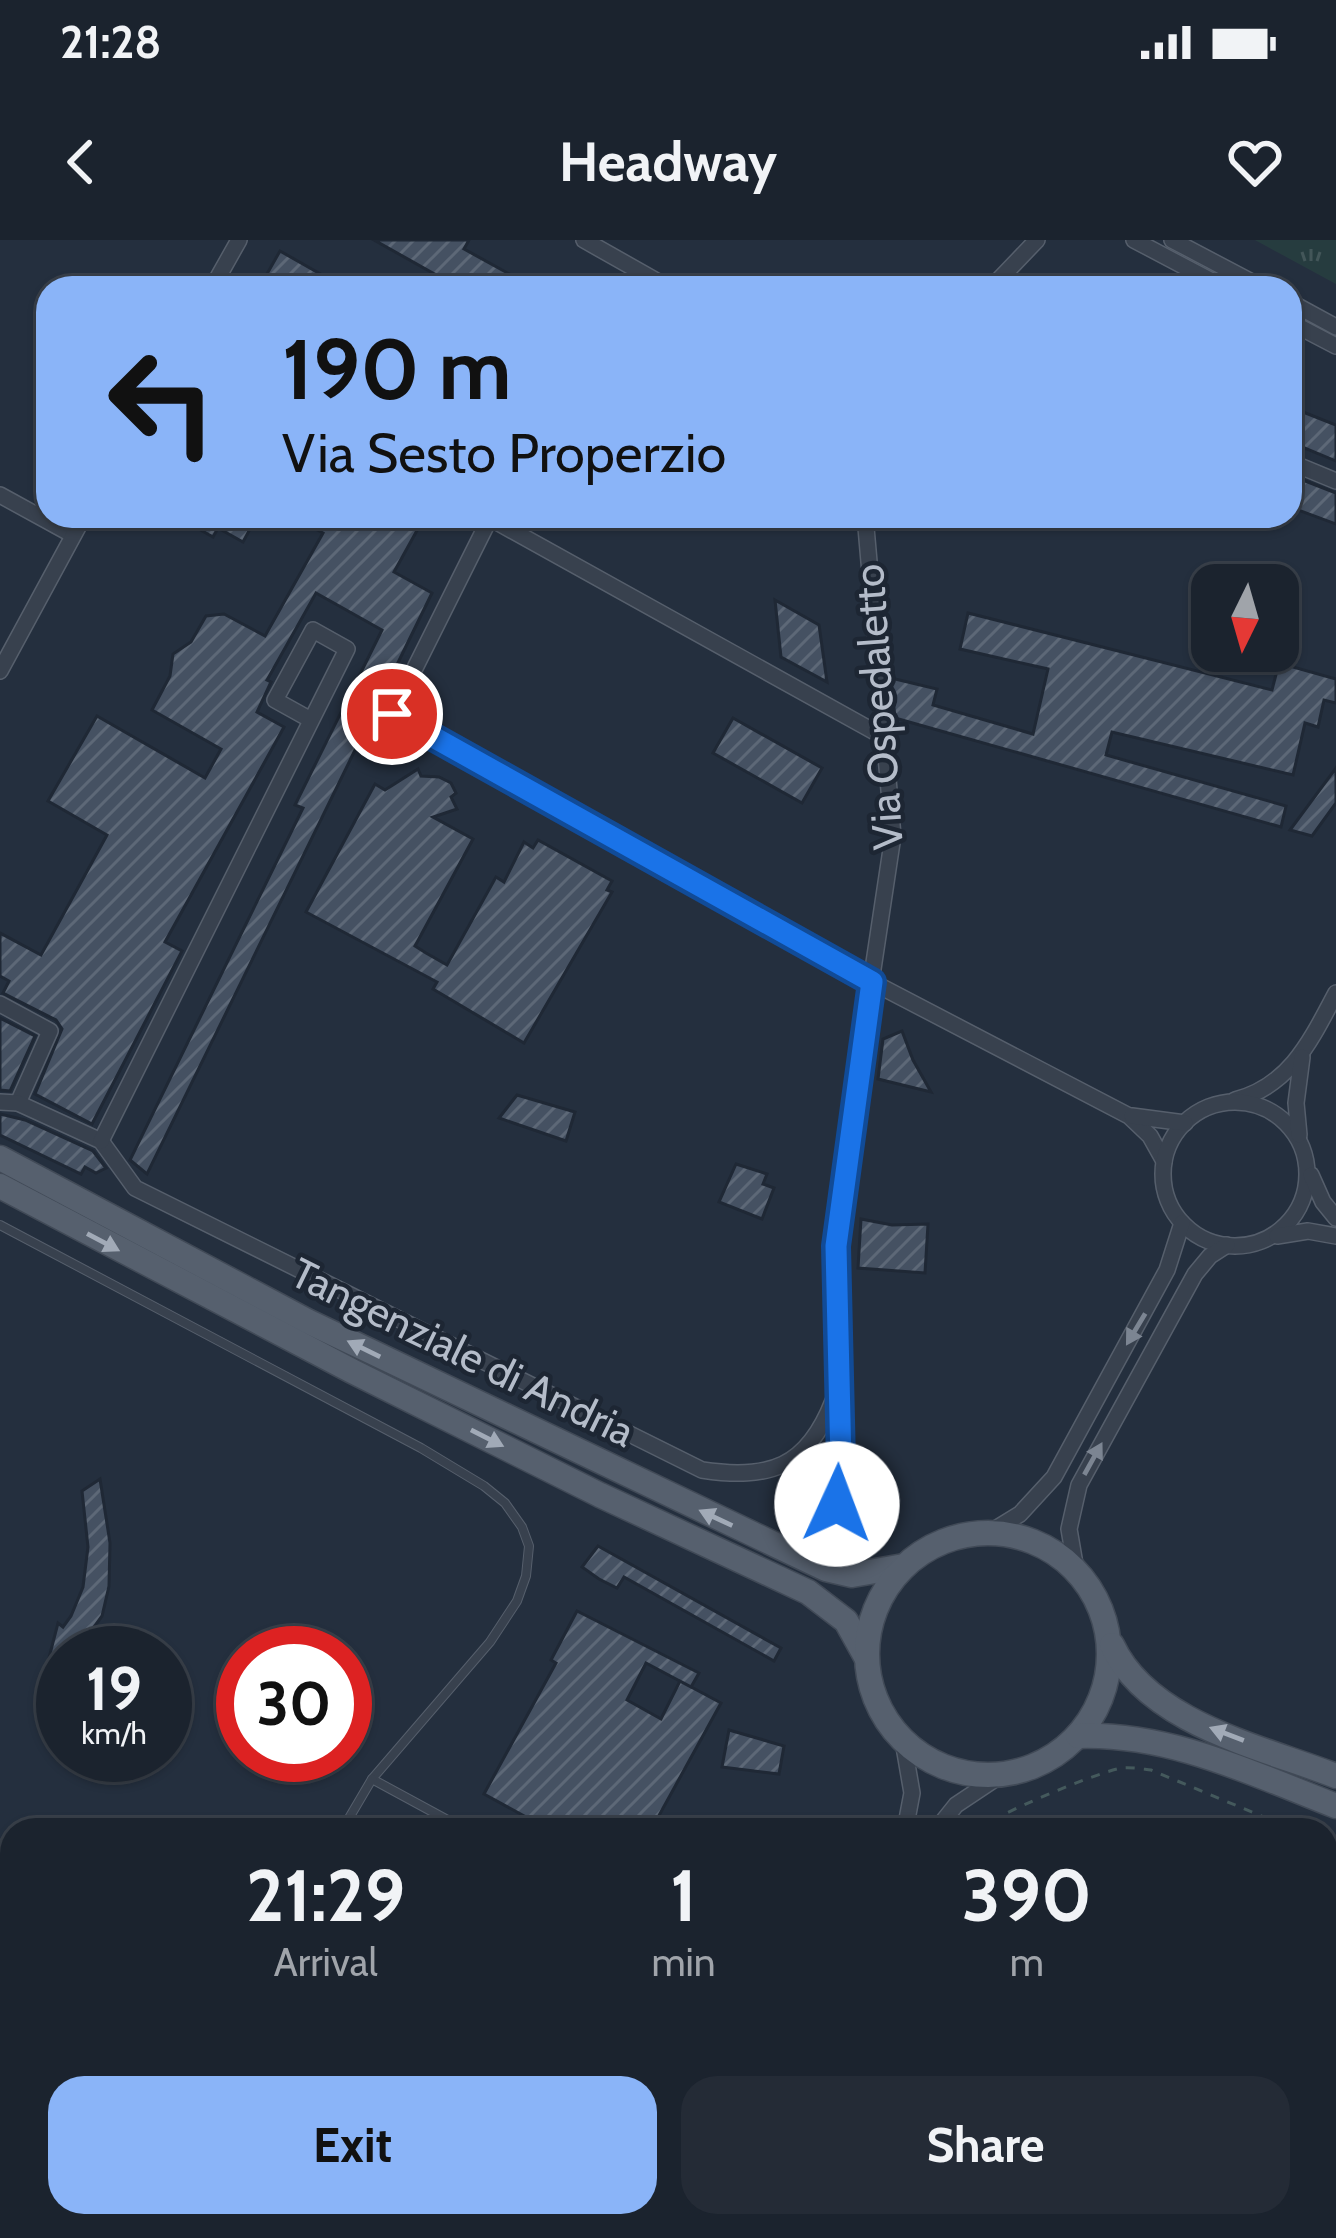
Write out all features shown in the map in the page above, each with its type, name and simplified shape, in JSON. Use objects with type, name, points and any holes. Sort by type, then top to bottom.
[{"type":"main road","name":"Tangenziale di Andria","points":[[0,1158],[308,1321],[842,1574],[904,1566],[944,1542],[989,1533]]},
{"type":"main road","name":"Tangenziale di Andria","points":[[0,1186],[352,1371],[808,1592],[846,1621],[866,1657],[876,1703],[903,1741],[948,1769],[1001,1775],[1056,1756],[1078,1736],[1104,1691],[1109,1639]]},
{"type":"main road","points":[[989,1533],[1036,1543],[1076,1570],[1103,1614],[1109,1639],[1126,1672],[1147,1693],[1175,1712],[1336,1776]]},
{"type":"main road","points":[[866,1657],[875,1608],[904,1566]]},
{"type":"main road","points":[[1078,1736],[1120,1736],[1179,1746],[1336,1805]]},
{"type":"street","points":[[219,276],[239,240]]},
{"type":"street","points":[[584,240],[648,276]]},
{"type":"street","points":[[1002,276],[1036,240]]},
{"type":"street","points":[[1134,240],[1203,276]]},
{"type":"street","points":[[1172,240],[1240,276]]},
{"type":"street","points":[[1302,309],[1336,327]]},
{"type":"street","points":[[1302,328],[1336,346]]},
{"type":"street","points":[[1302,467],[1336,481]]},
{"type":"street","points":[[0,495],[36,515]]},
{"type":"street","points":[[60,528],[73,535]]},
{"type":"street","points":[[0,671],[77,528]]},
{"type":"street","points":[[483,528],[392,714],[872,982],[1129,1116],[1150,1136],[1164,1161]]},
{"type":"street","points":[[508,528],[882,736]]},
{"type":"street","name":"Via Ospedaletto","points":[[812,1531],[837,1504],[841,1463],[836,1246],[893,836],[866,528]]},
{"type":"street","points":[[100,1141],[347,649],[313,630],[275,700],[310,720]]},
{"type":"street","points":[[1336,994],[1303,1054],[1263,1091],[1203,1109],[1185,1123],[1164,1161],[1170,1204],[1182,1223],[1210,1241],[1248,1245],[1308,1232],[1336,1236]]},
{"type":"street","points":[[0,1004],[50,1031],[18,1102]]},
{"type":"street","points":[[1303,1054],[1296,1103],[1300,1142],[1323,1202],[1336,1218]]},
{"type":"street","points":[[0,1102],[18,1102],[100,1141],[136,1188],[702,1470],[743,1476],[779,1468],[805,1450],[823,1429],[836,1393]]},
{"type":"street","points":[[1225,1102],[1268,1110],[1300,1142]]},
{"type":"street","points":[[1129,1116],[1185,1123]]},
{"type":"street","points":[[1268,1238],[1298,1209],[1307,1164]]},
{"type":"street","points":[[989,1533],[1020,1514],[1054,1477],[1168,1270],[1182,1223]]},
{"type":"street","points":[[1076,1570],[1069,1529],[1079,1485],[1195,1274],[1227,1245]]},
{"type":"street","points":[[903,1741],[912,1793],[907,1818]]},
{"type":"street","points":[[946,1818],[956,1805],[1001,1775]]},
{"type":"lane","points":[[0,1225],[421,1448],[506,1503],[529,1546],[517,1601],[490,1642],[372,1779],[444,1818]]},
{"type":"lane","points":[[349,1818],[370,1782]]},
{"type":"path","points":[[993,1818],[1087,1778],[1126,1767],[1151,1770],[1266,1818]]},
{"type":"green space","points":[[1255,240],[1336,240],[1336,284]]},
{"type":"building","points":[[374,240],[469,240],[464,249],[513,276],[438,276]]},
{"type":"building","points":[[280,251],[324,276],[266,276]]},
{"type":"building","points":[[1302,412],[1336,425],[1336,461],[1302,447]]},
{"type":"building","points":[[1302,480],[1336,493],[1336,524],[1302,511]]},
{"type":"building","points":[[197,528],[218,528],[213,537]]},
{"type":"building","points":[[218,528],[251,528],[243,542]]},
{"type":"building","points":[[314,528],[418,528],[394,572],[432,593],[367,726],[374,729],[366,745],[359,742],[147,1174],[130,1160],[303,808],[295,805],[382,630],[316,593],[267,680],[271,682],[257,712],[284,727],[165,942],[182,951],[92,1124],[35,1094],[62,1029],[56,1020],[3,993],[9,981],[0,976],[0,933],[41,955],[107,835],[48,801],[97,716],[205,778],[221,749],[152,710],[170,676],[173,654],[191,642],[206,616],[224,614],[265,636],[323,533]]},
{"type":"building","points":[[775,600],[819,625],[827,682],[781,657]]},
{"type":"building","points":[[968,613],[1272,690],[1277,672],[1299,669],[1336,679],[1336,703],[1324,700],[1318,727],[1305,723],[1293,775],[1112,732],[1106,755],[1286,806],[1281,827],[895,718],[891,678],[937,689],[933,705],[1033,734],[1048,669],[960,649]]},
{"type":"building","points":[[733,718],[822,768],[802,803],[713,753]]},
{"type":"building","points":[[1336,768],[1336,803],[1312,836],[1290,830]]},
{"type":"building","points":[[418,769],[421,776],[451,783],[456,793],[451,797],[457,809],[433,817],[473,839],[415,946],[426,953],[447,965],[496,877],[504,882],[524,842],[533,848],[538,840],[612,881],[607,890],[612,892],[524,1043],[433,989],[437,982],[306,912],[375,784],[385,790]]},
{"type":"building","points":[[0,1018],[35,1036],[10,1091],[0,1090]]},
{"type":"building","points":[[902,1031],[931,1092],[878,1079],[883,1039]]},
{"type":"building","points":[[517,1095],[575,1112],[566,1141],[499,1118]]},
{"type":"building","points":[[0,1114],[25,1120],[93,1151],[106,1168],[96,1173],[85,1167],[81,1174],[0,1135]]},
{"type":"building","points":[[736,1164],[767,1174],[763,1184],[774,1188],[762,1219],[719,1202]]},
{"type":"building","points":[[861,1219],[892,1225],[928,1224],[925,1273],[858,1268]]},
{"type":"building","points":[[100,1479],[110,1543],[109,1586],[95,1626],[64,1626],[83,1587],[88,1547],[82,1491]]},
{"type":"building","points":[[598,1546],[781,1648],[774,1661],[624,1577],[617,1588],[599,1579],[582,1567]]},
{"type":"building","points":[[577,1611],[699,1673],[691,1687],[721,1703],[658,1818],[528,1818],[484,1794],[556,1663],[551,1660]],"holes":[[[646,1663],[680,1681],[661,1719],[627,1700]]]},
{"type":"building","points":[[729,1730],[784,1746],[779,1774],[722,1767]]},
{"type":"route","points":[[392,714],[872,982],[836,1246],[841,1463],[837,1504]]}]
